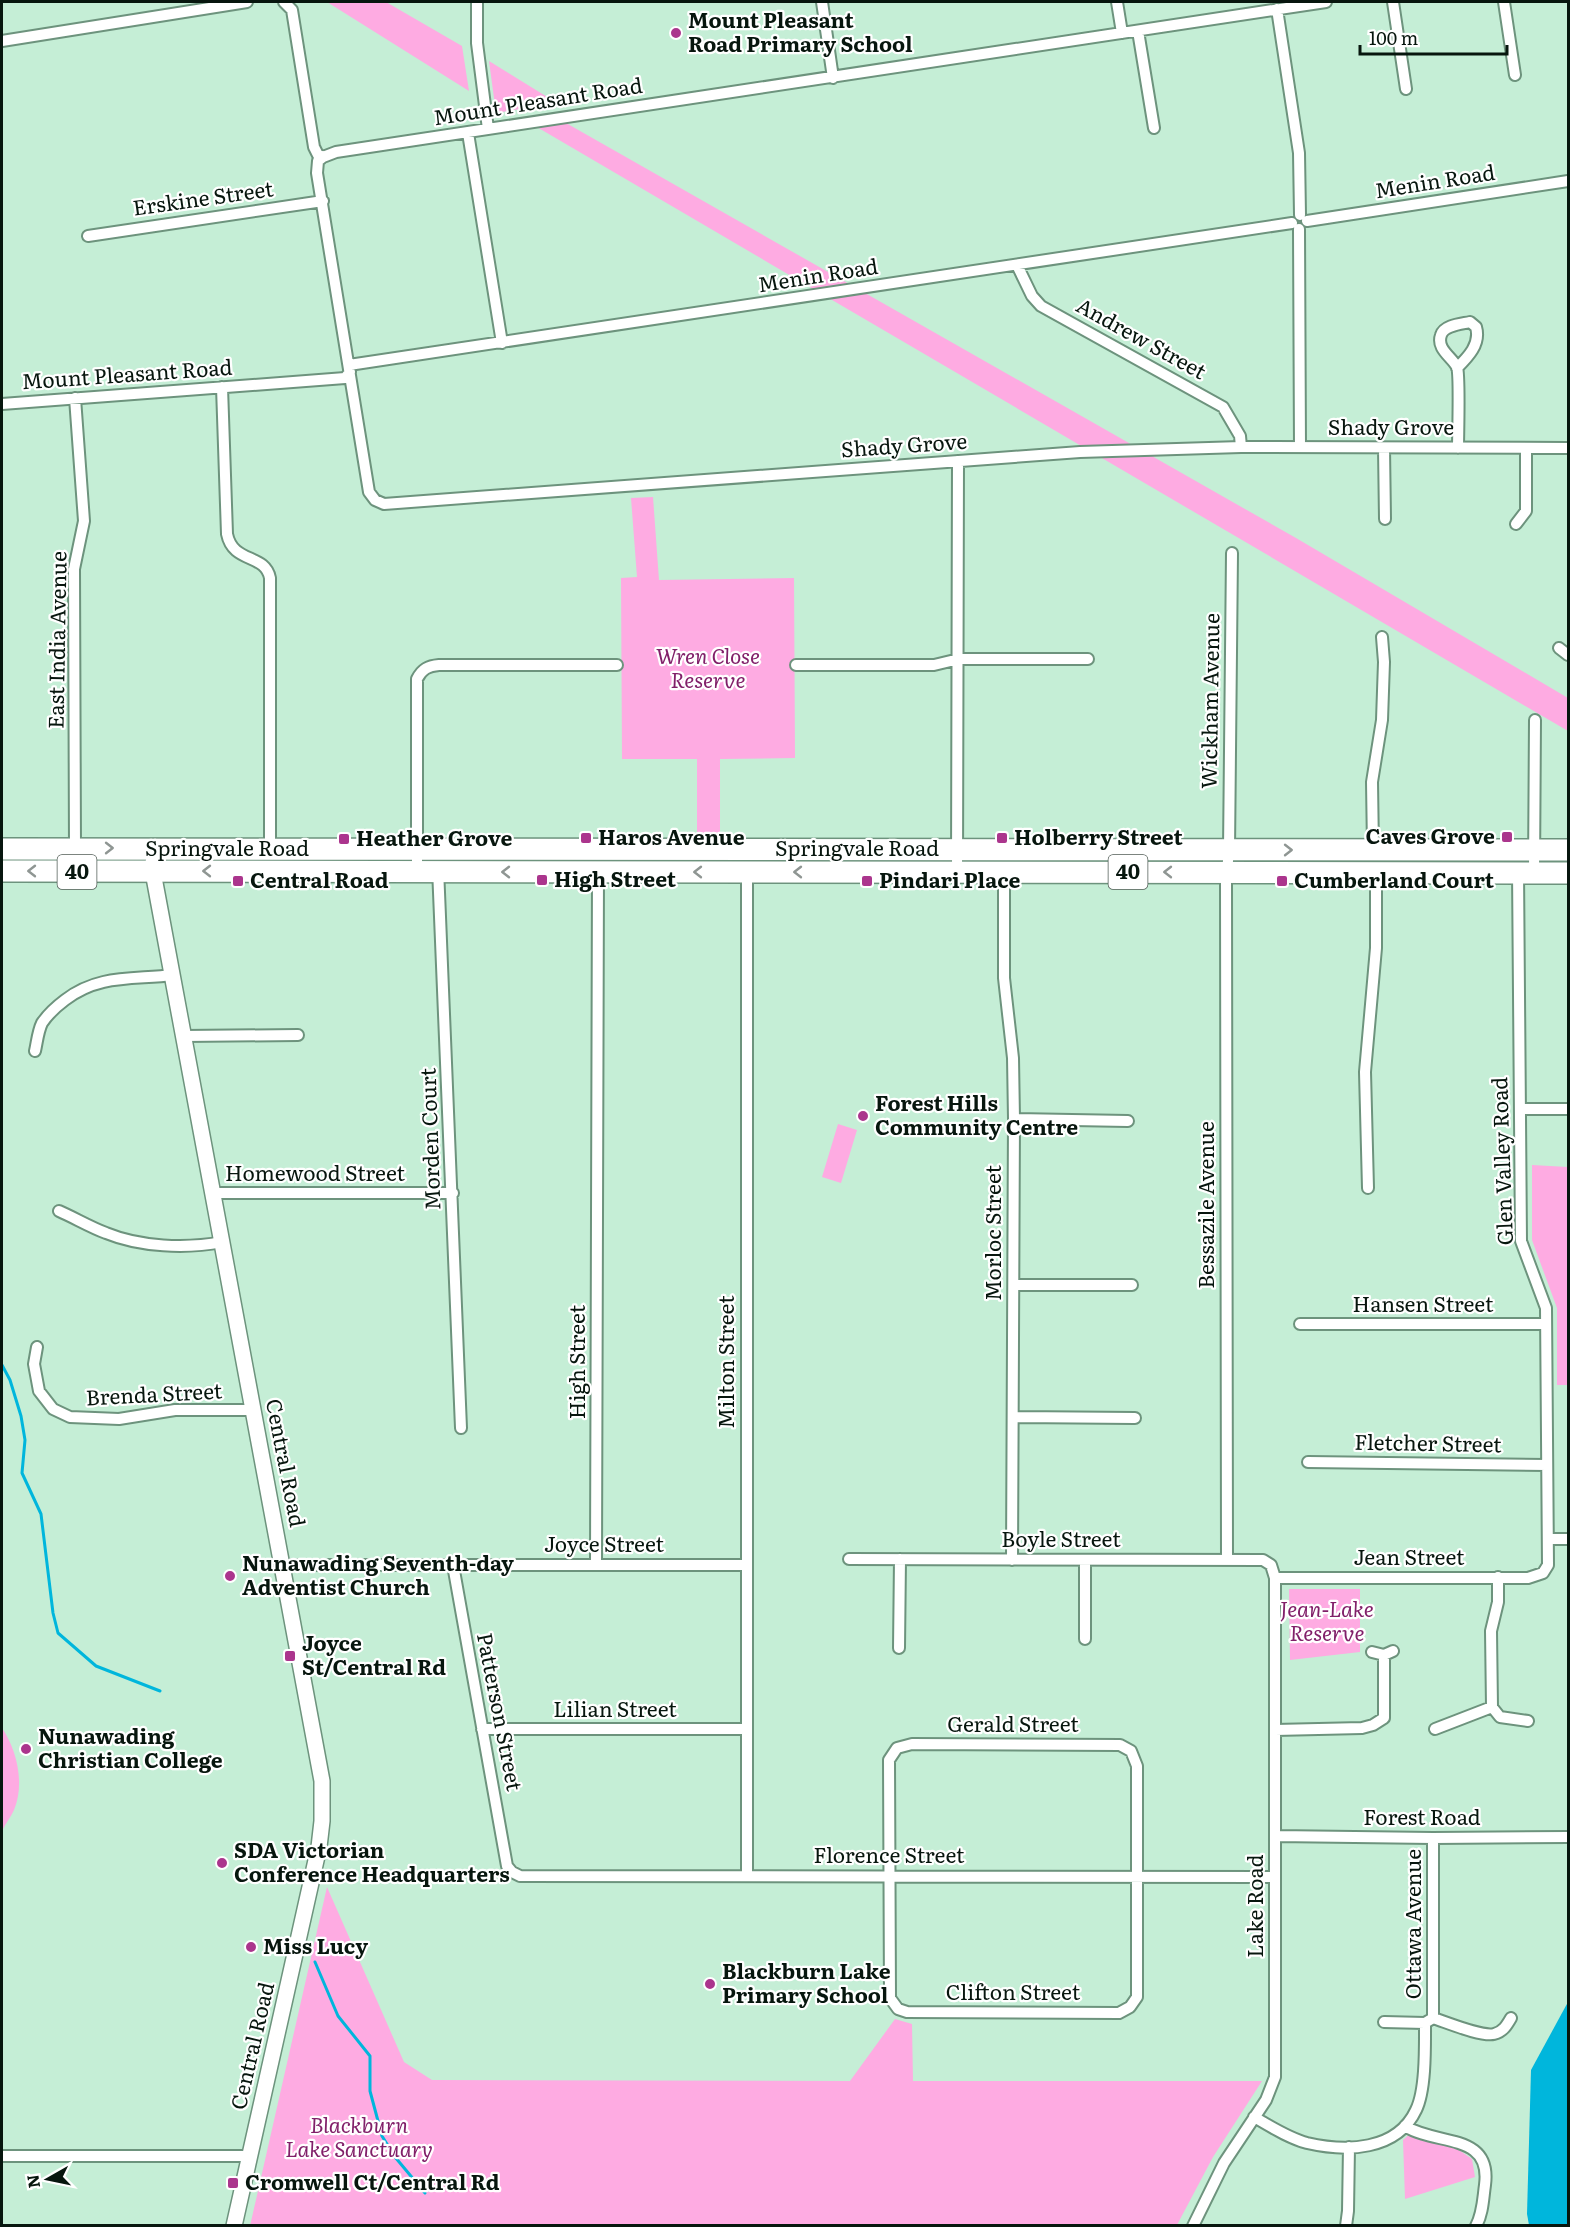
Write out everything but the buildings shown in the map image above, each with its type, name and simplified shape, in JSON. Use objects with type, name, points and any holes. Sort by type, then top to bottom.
[{"type":"highway","name":"Springvale Road","points":[[2,849],[1569,850]]},
{"type":"highway","name":"Springvale Road","points":[[2,871],[1569,873]]},
{"type":"street","points":[[2,41],[247,2]]},
{"type":"street","points":[[284,2],[292,10],[314,147],[318,155],[323,157],[318,161],[317,174],[350,369]]},
{"type":"street","points":[[477,2],[477,43],[488,129]]},
{"type":"street","points":[[822,2],[833,78]]},
{"type":"street","points":[[1117,2],[1122,33]]},
{"type":"street","name":"Mount Pleasant Road","points":[[323,157],[336,152],[1326,2]]},
{"type":"street","points":[[1393,2],[1406,89]]},
{"type":"street","points":[[1504,2],[1515,75]]},
{"type":"street","points":[[1277,9],[1299,153],[1300,447]]},
{"type":"street","points":[[1138,31],[1154,129]]},
{"type":"street","points":[[468,133],[502,343]]},
{"type":"street","name":"Menin Road","points":[[350,369],[502,343],[1569,181]]},
{"type":"street","name":"Erskine Street","points":[[88,236],[323,201]]},
{"type":"street","name":"Andrew Street","points":[[1017,266],[1028,288],[1041,306],[1223,407],[1240,436],[1241,447]]},
{"type":"street","points":[[1457,368],[1458,448]]},
{"type":"street","name":"Mount Pleasant Road","points":[[2,404],[345,378],[350,369]]},
{"type":"street","name":"Shady Grove","points":[[350,369],[369,492],[375,501],[384,504],[1080,452],[1241,447],[1569,448]]},
{"type":"street","points":[[222,387],[229,545],[235,551],[262,565],[268,570],[270,578],[270,849]]},
{"type":"street","name":"East India Avenue","points":[[75,398],[84,521],[74,569],[75,848]]},
{"type":"street","points":[[1384,448],[1385,519]]},
{"type":"street","points":[[1516,524],[1526,511],[1526,449]]},
{"type":"street","points":[[957,872],[958,461]]},
{"type":"street","name":"Wickham Avenue","points":[[1229,850],[1232,553]]},
{"type":"street","points":[[1373,849],[1372,782],[1382,720],[1384,662],[1382,637]]},
{"type":"street","points":[[796,665],[934,665],[958,659],[1088,659]]},
{"type":"street","points":[[417,872],[428,849],[417,679],[421,672],[429,666],[439,664],[617,665]]},
{"type":"street","points":[[1526,873],[1535,720]]},
{"type":"street","name":"Central Road","points":[[153,848],[153,872],[322,1780],[322,1821],[315,1868],[234,2226]]},
{"type":"street","name":"Morden Court","points":[[428,849],[439,872],[461,1428]]},
{"type":"street","name":"Milton Street","points":[[746,849],[747,1876]]},
{"type":"street","name":"Glen Valley Road","points":[[1526,849],[1520,1110],[1521,1241],[1546,1308],[1548,1565],[1543,1573]]},
{"type":"street","name":"Bessazile Avenue","points":[[1227,1560],[1226,872],[1229,850]]},
{"type":"street","name":"High Street","points":[[596,1565],[598,872]]},
{"type":"street","name":"Morloc Street","points":[[1004,872],[1004,978],[1013,1058],[1014,1119],[1012,1560]]},
{"type":"street","points":[[1368,1188],[1365,1072],[1376,948],[1376,873]]},
{"type":"street","points":[[35,1051],[41,1025],[51,1011],[74,993],[93,984],[114,979],[173,975]]},
{"type":"street","points":[[184,1036],[297,1035]]},
{"type":"street","points":[[1520,1110],[1569,1109]]},
{"type":"street","points":[[1014,1119],[1128,1121]]},
{"type":"street","name":"Homewood Street","points":[[213,1193],[453,1193]]},
{"type":"street","points":[[59,1211],[108,1234],[135,1242],[186,1245],[222,1242]]},
{"type":"street","points":[[1014,1285],[1132,1285]]},
{"type":"street","name":"Hansen Street","points":[[1300,1324],[1546,1324]]},
{"type":"street","name":"Brenda Street","points":[[37,1347],[34,1364],[39,1390],[53,1409],[70,1418],[120,1419],[175,1410],[254,1410]]},
{"type":"street","points":[[1013,1417],[1135,1418]]},
{"type":"street","name":"Fletcher Street","points":[[1308,1462],[1547,1465]]},
{"type":"street","points":[[1548,1539],[1569,1539]]},
{"type":"street","name":"Boyle Street","points":[[849,1559],[1263,1560],[1271,1566]]},
{"type":"street","points":[[899,1648],[900,1559]]},
{"type":"street","points":[[1084,1639],[1085,1560]]},
{"type":"street","name":"Joyce Street","points":[[283,1565],[746,1565]]},
{"type":"street","name":"Patterson Street","points":[[453,1565],[507,1866]]},
{"type":"street","name":"Lake Road","points":[[1193,2226],[1224,2163],[1266,2100],[1275,2077],[1275,1578],[1271,1566]]},
{"type":"street","name":"Jean Street","points":[[1275,1578],[1528,1578],[1543,1573]]},
{"type":"street","points":[[1498,1577],[1498,1602],[1491,1631],[1492,1707],[1500,1717],[1528,1721]]},
{"type":"street","points":[[1275,1730],[1362,1728],[1373,1725],[1384,1718],[1388,1653],[1372,1652]]},
{"type":"street","points":[[1435,1729],[1492,1707]]},
{"type":"street","name":"Lilian Street","points":[[482,1730],[747,1729]]},
{"type":"street","name":"Gerald Street","points":[[889,1876],[890,1760],[897,1748],[912,1744],[1120,1745],[1131,1751],[1137,1766],[1137,1876]]},
{"type":"street","name":"Forest Road","points":[[1276,1836],[1569,1837]]},
{"type":"street","name":"Ottawa Avenue","points":[[1254,2116],[1293,2138],[1307,2143],[1349,2147],[1381,2143],[1405,2126],[1416,2109],[1423,2085],[1429,2020],[1433,1838]]},
{"type":"street","name":"Florence Street","points":[[507,1866],[520,1876],[1275,1877]]},
{"type":"street","name":"Clifton Street","points":[[889,1876],[890,1998],[898,2009],[907,2012],[1119,2013],[1130,2007],[1137,1997],[1137,1876]]},
{"type":"street","points":[[1384,2022],[1429,2020],[1493,2035],[1506,2027],[1511,2018]]},
{"type":"street","points":[[1405,2126],[1417,2133],[1468,2145],[1485,2163],[1486,2178],[1481,2216],[1476,2226]]},
{"type":"street","points":[[1346,2226],[1349,2147]]},
{"type":"street","points":[[2,2156],[249,2156]]},
{"type":"green space","points":[[327,2],[386,2],[462,46],[469,91]]},
{"type":"green space","points":[[489,61],[557,103],[496,113]]},
{"type":"green space","points":[[530,123],[566,123],[1296,538],[1568,698],[1568,731]]},
{"type":"green space","name":"Wren Close Reserve","points":[[653,497],[659,580],[794,578],[795,758],[720,759],[720,834],[697,833],[697,759],[622,759],[621,578],[637,577],[631,498]]},
{"type":"green space","points":[[838,1124],[857,1130],[841,1183],[822,1177]]},
{"type":"green space","points":[[1532,1165],[1568,1167],[1568,1385],[1557,1385],[1557,1308],[1532,1240]]},
{"type":"green space","name":"Jean-Lake Reserve","points":[[1289,1589],[1360,1589],[1360,1652],[1290,1660]]},
{"type":"green space","points":[[2,1728],[12,1746],[18,1768],[19,1789],[14,1810],[2,1831]]},
{"type":"green space","name":"Blackburn Lake Sanctuary","points":[[327,1887],[404,2062],[432,2080],[850,2081],[895,2019],[912,2024],[913,2081],[1262,2081],[1213,2157],[1177,2225],[250,2226]]},
{"type":"green space","points":[[1412,2132],[1422,2139],[1456,2148],[1472,2159],[1475,2177],[1405,2199],[1403,2140]]},
{"type":"water","points":[[1568,2002],[1568,2225],[1529,2225],[1527,2214],[1531,2070]]},
{"type":"waterway","points":[[2,1365],[10,1380],[21,1416],[25,1440],[22,1473],[41,1514],[53,1613],[58,1633],[96,1666],[160,1691]]},
{"type":"waterway","points":[[315,1962],[338,2016],[370,2056],[370,2091],[382,2136],[395,2157],[425,2193]]},
{"type":"place","name":"Mount Pleasant Road Primary School","points":[[676,33]]},
{"type":"place","name":"Caves Grove","points":[[1507,837]]},
{"type":"place","name":"Haros Avenue","points":[[586,838]]},
{"type":"place","name":"Holberry Street","points":[[1002,838]]},
{"type":"place","name":"Heather Grove","points":[[344,839]]},
{"type":"place","name":"High Street","points":[[542,880]]},
{"type":"place","name":"Central Road","points":[[238,881]]},
{"type":"place","name":"Pindari Place","points":[[867,881]]},
{"type":"place","name":"Cumberland Court","points":[[1282,881]]},
{"type":"place","name":"Forest Hills Community Centre","points":[[863,1116]]},
{"type":"place","name":"Nunawading Seventh-day Adventist Church","points":[[230,1576]]},
{"type":"place","name":"Joyce St/Central Rd","points":[[290,1656]]},
{"type":"place","name":"Nunawading Christian College","points":[[26,1749]]},
{"type":"place","name":"SDA Victorian Conference Headquarters","points":[[222,1863]]},
{"type":"place","name":"Miss Lucy","points":[[251,1947]]},
{"type":"place","name":"Blackburn Lake Primary School","points":[[710,1984]]},
{"type":"place","name":"Cromwell Ct/Central Rd","points":[[233,2183]]}]
